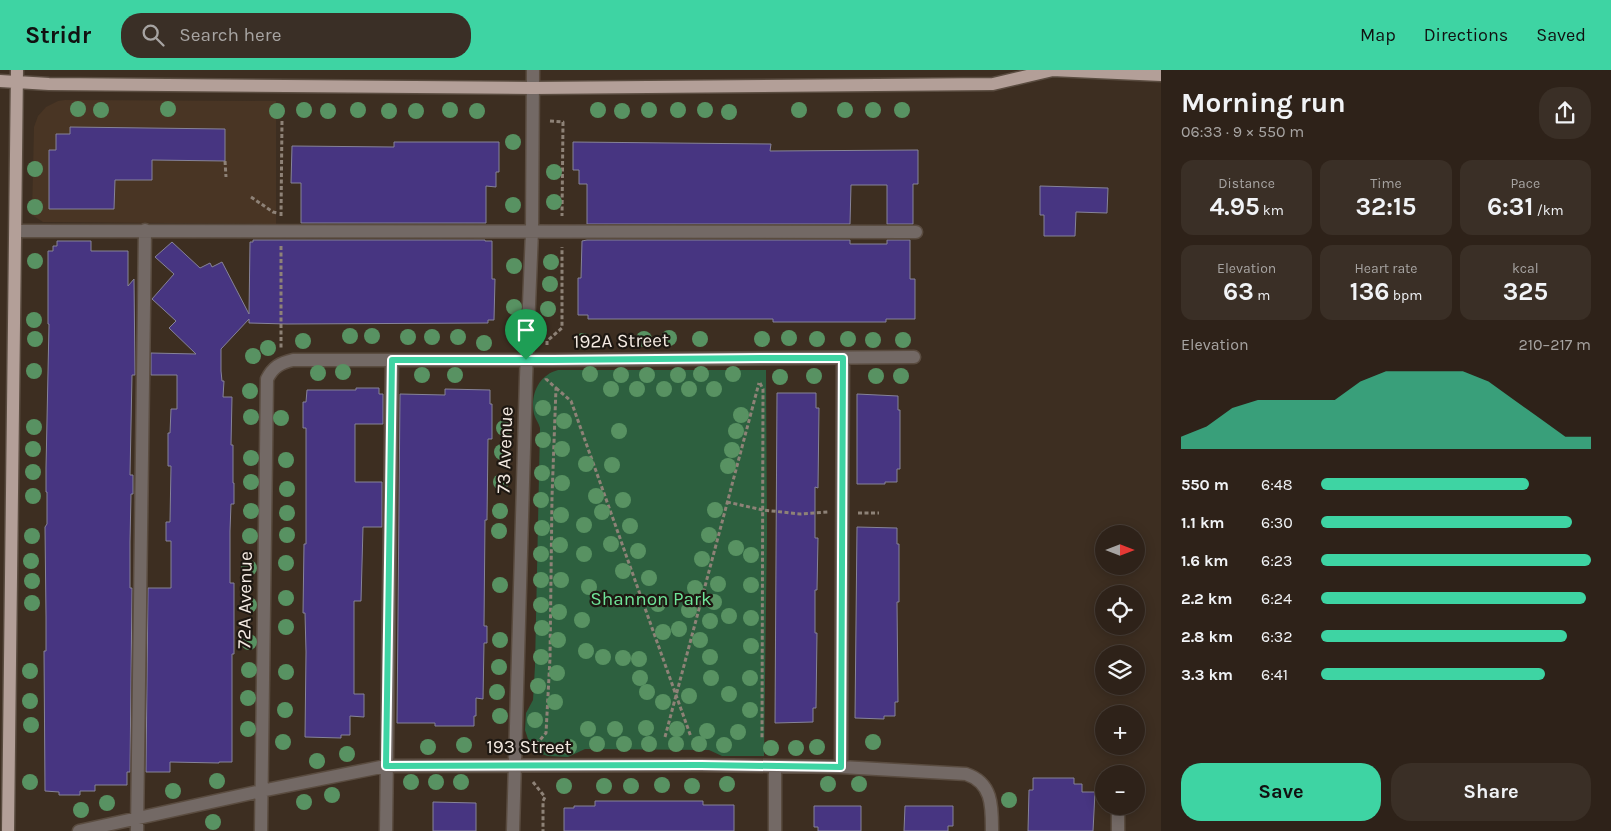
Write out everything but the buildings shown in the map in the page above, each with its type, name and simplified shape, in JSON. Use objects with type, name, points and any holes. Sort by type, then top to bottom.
[{"type":"main road","points":[[0,81],[18,76],[58,84],[533,88],[993,84],[1052,70],[1161,74]]},
{"type":"main road","points":[[8,831],[18,76]]},
{"type":"street","name":"73 Avenue","points":[[513,831],[526,360],[532,232],[533,70]]},
{"type":"street","points":[[137,825],[145,230]]},
{"type":"street","points":[[17,231],[916,232]]},
{"type":"street","points":[[841,767],[843,358]]},
{"type":"street","name":"192A Street","points":[[271,371],[276,365],[292,360],[914,358]]},
{"type":"street","points":[[386,831],[392,360]]},
{"type":"street","name":"72A Avenue","points":[[261,831],[267,379],[271,371]]},
{"type":"street","name":"193 Street","points":[[79,831],[137,825],[261,790],[386,766],[514,765],[841,767],[966,774],[983,783],[992,808],[992,831]]},
{"type":"street","points":[[775,766],[775,831]]},
{"type":"street","points":[[1118,815],[1118,831]]},
{"type":"path","points":[[281,222],[282,121]]},
{"type":"path","points":[[224,162],[226,177]]},
{"type":"path","points":[[251,197],[272,212],[281,214]]},
{"type":"path","points":[[281,238],[281,351]]},
{"type":"path","points":[[546,378],[571,401],[691,737]]},
{"type":"path","points":[[664,737],[760,383],[763,389],[762,738]]},
{"type":"path","points":[[534,747],[546,733],[550,658],[552,497],[556,388]]},
{"type":"path","points":[[727,502],[763,510],[800,514],[832,512]]},
{"type":"path","points":[[852,513],[879,513]]},
{"type":"path","points":[[533,782],[545,797],[543,801],[543,831]]},
{"type":"shaded area","points":[[65,100],[276,101],[276,224],[43,222],[32,215],[34,127],[38,116],[46,107]]},
{"type":"green space","name":"Shannon Park","points":[[558,370],[766,370],[767,532],[764,756],[722,756],[709,750],[585,749],[568,757],[541,754],[530,745],[525,730],[526,713],[533,700],[535,666],[540,428],[534,414],[533,399],[537,386],[541,381]]},
{"type":"route","points":[[843,358],[841,767],[701,765],[386,766],[392,360],[526,360],[843,358]]}]
